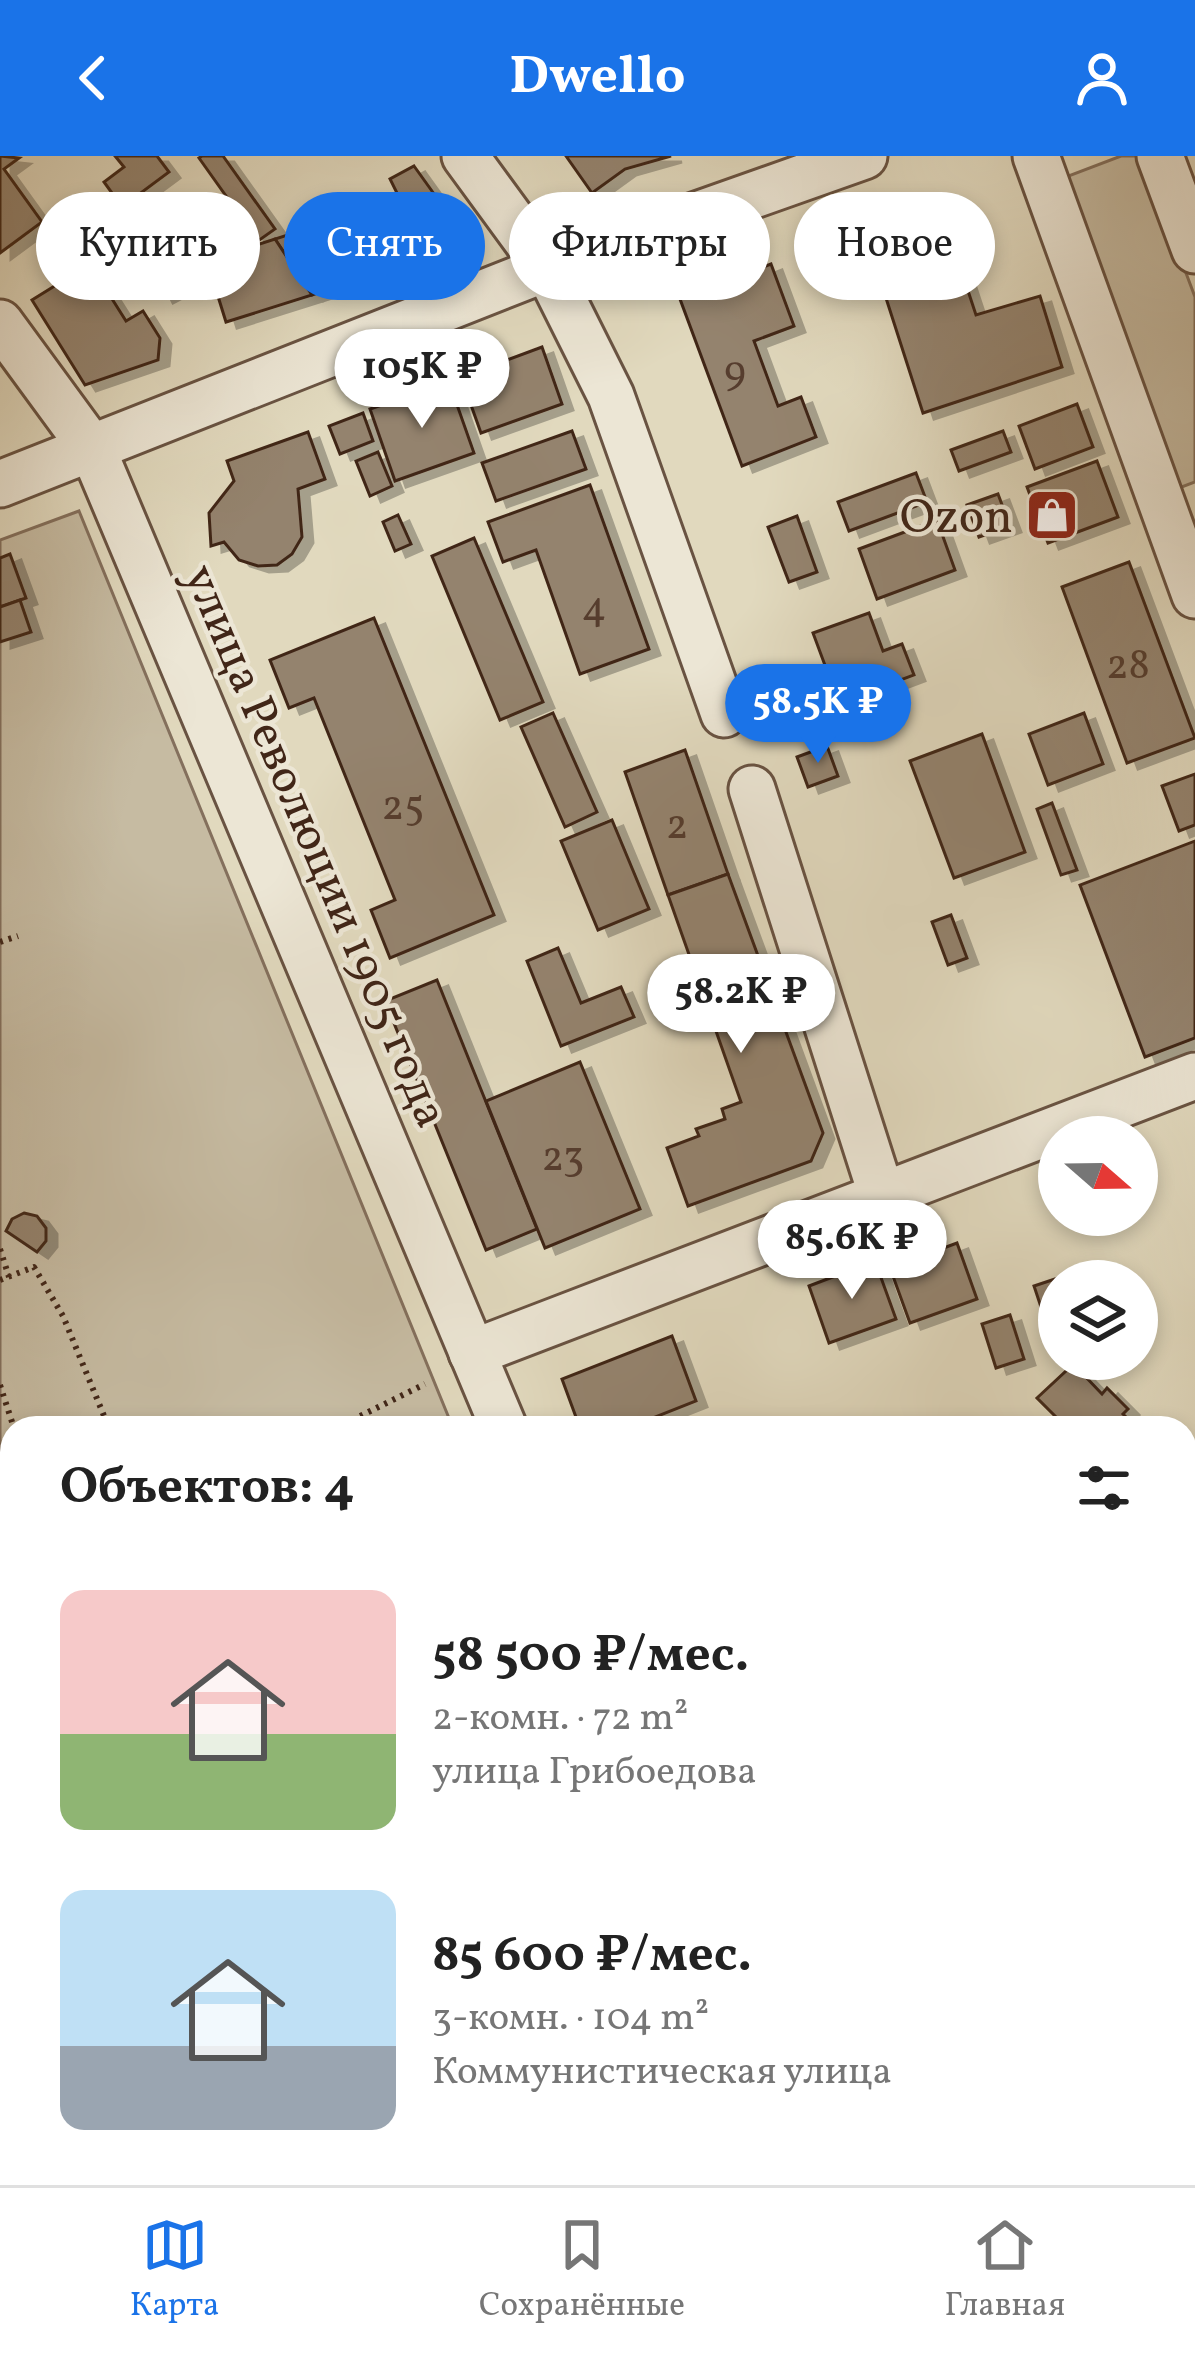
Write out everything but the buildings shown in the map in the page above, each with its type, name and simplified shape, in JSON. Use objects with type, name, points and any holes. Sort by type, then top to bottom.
[{"type":"street","points":[[465,156],[509,216]]},
{"type":"street","points":[[762,192],[864,156]]},
{"type":"street","points":[[1036,156],[1183,523],[1195,595]]},
{"type":"street","points":[[1160,156],[1195,250]]},
{"type":"street","points":[[0,484],[509,283]]},
{"type":"street","points":[[563,300],[611,396],[724,714]]},
{"type":"street","name":"улица Революции 1905 года","points":[[0,323],[93,450],[499,1416]]},
{"type":"street","points":[[752,789],[882,1196]]},
{"type":"street","points":[[472,1353],[1195,1076]]},
{"type":"path","points":[[0,942],[18,937]]},
{"type":"path","points":[[0,1249],[4,1278],[34,1267],[63,1316],[105,1416]]},
{"type":"path","points":[[360,1416],[424,1384]]},
{"type":"path","points":[[0,1385],[10,1416]]},
{"type":"shaded area","points":[[1121,156],[1142,156],[1195,297],[1195,482],[1179,488],[1063,178]]},
{"type":"shaded area","points":[[79,511],[448,1416],[0,1416],[0,540]]},
{"type":"place","name":"Ozon","points":[[1052,515]]}]
